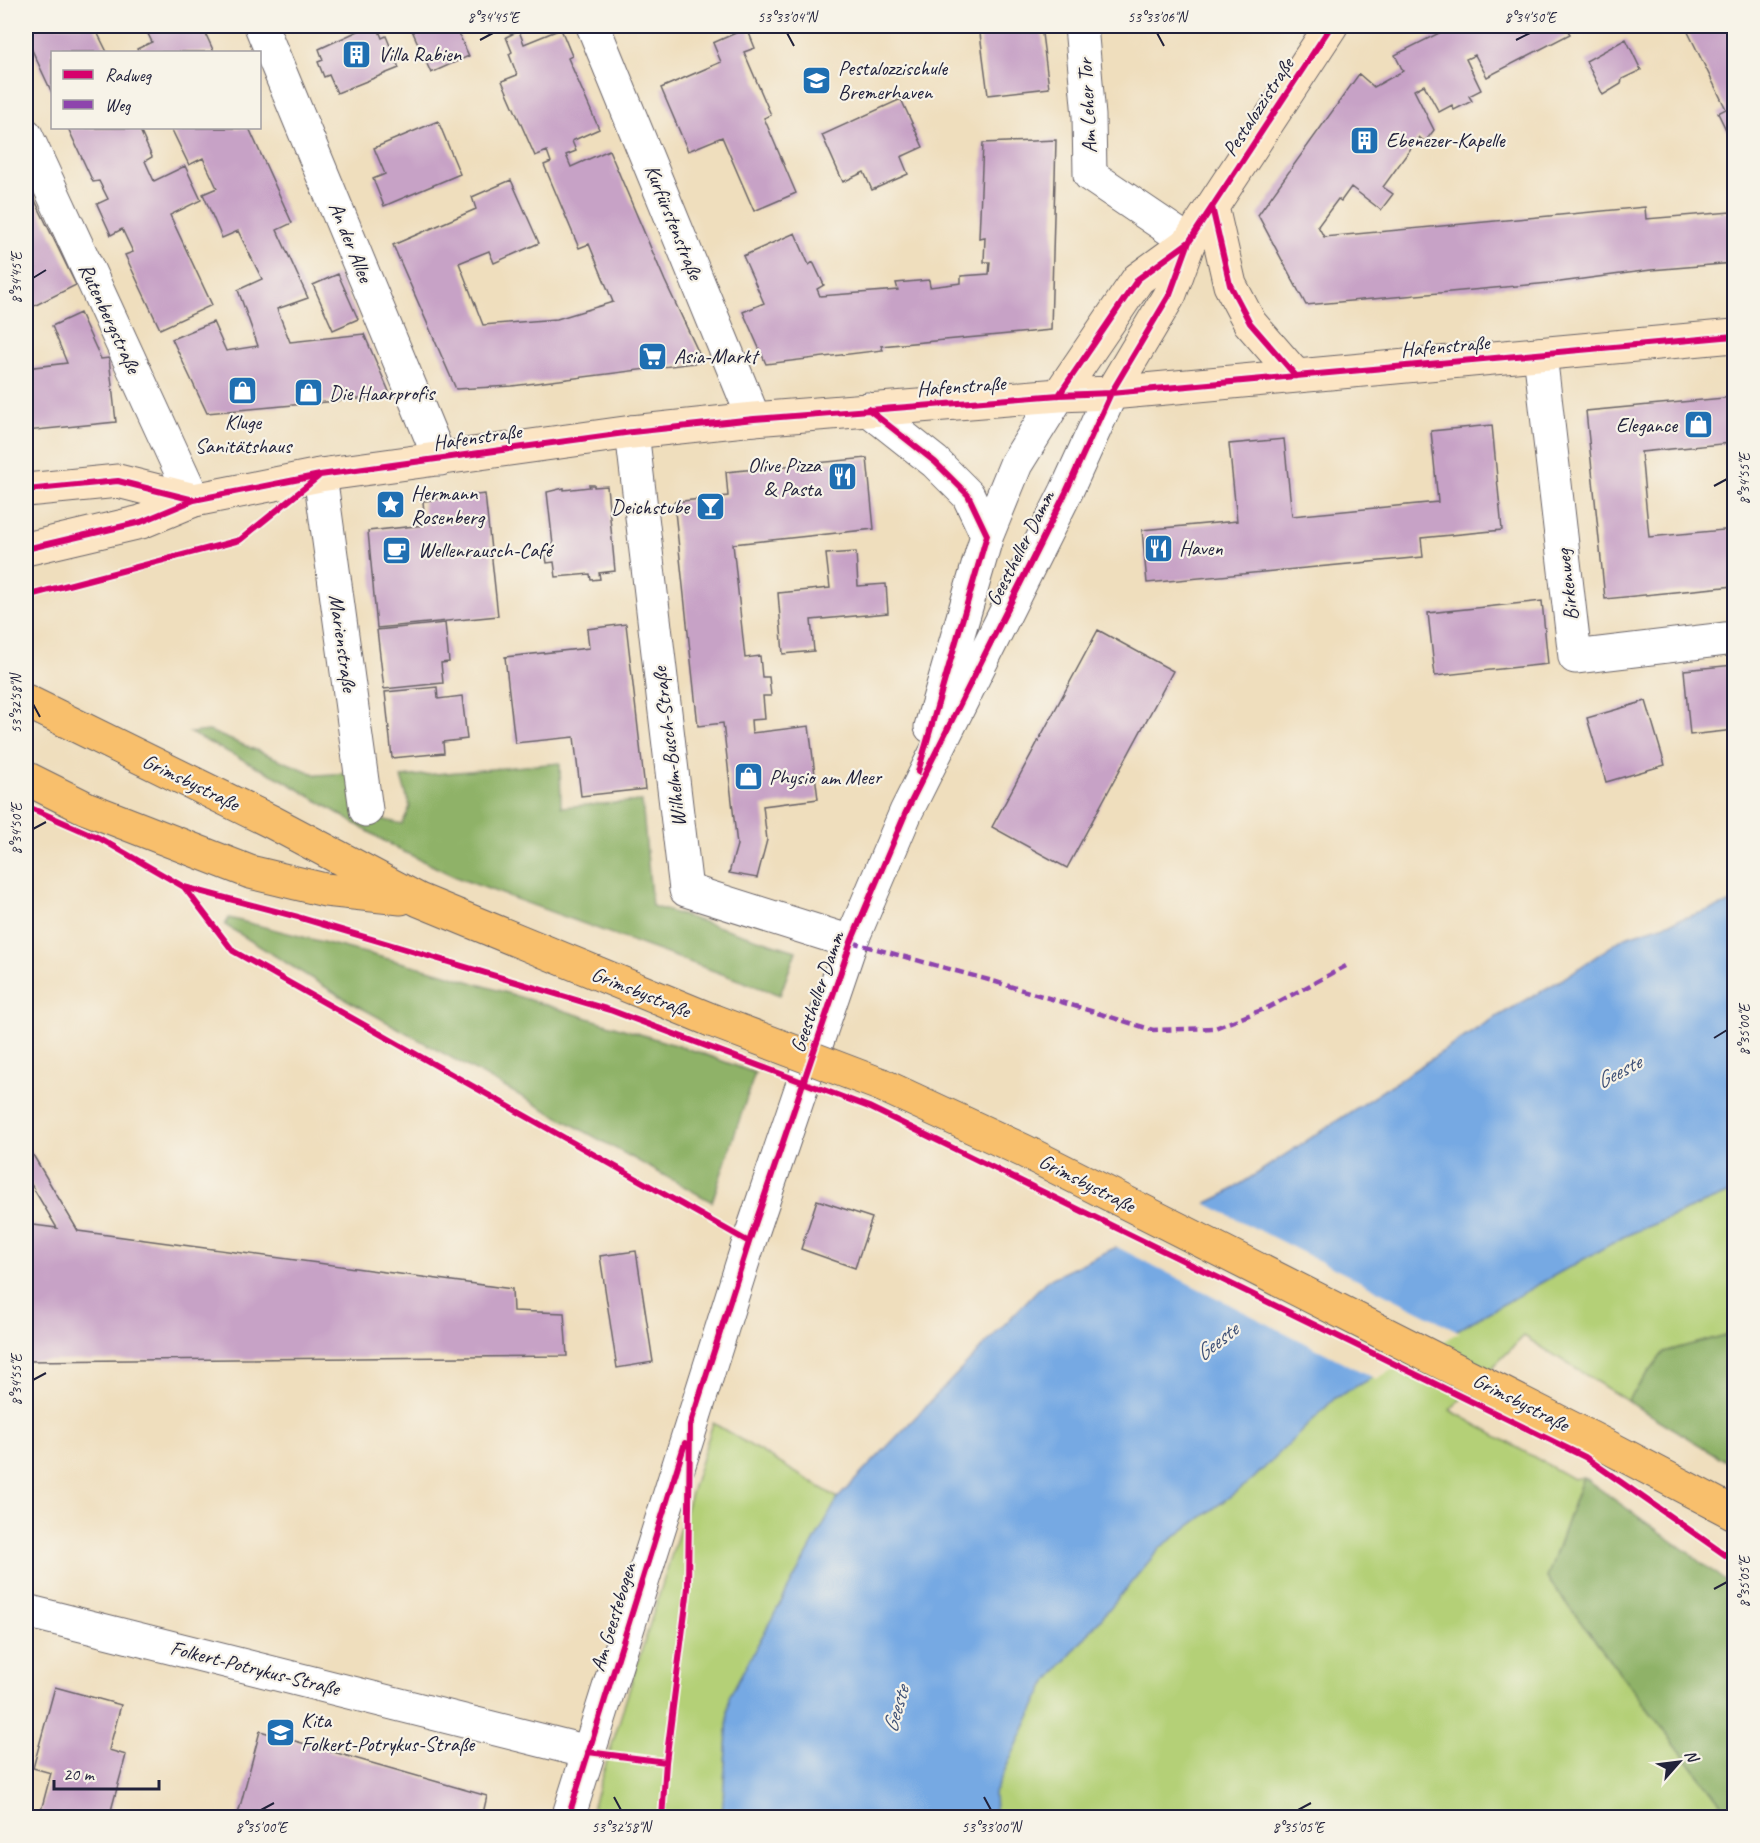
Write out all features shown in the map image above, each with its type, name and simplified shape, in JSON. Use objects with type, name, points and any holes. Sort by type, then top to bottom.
[{"type":"highway","name":"Grimsbystraße","points":[[28,696],[418,900],[711,1020],[882,1085],[1024,1151],[1593,1439],[1734,1513]]},
{"type":"highway","name":"Grimsbystraße","points":[[26,778],[86,808],[250,872],[326,890],[418,900]]},
{"type":"main road","name":"Pestalozzistraße","points":[[1111,393],[1170,294],[1189,242],[1331,26]]},
{"type":"main road","points":[[1212,207],[1230,285],[1250,323],[1296,376]]},
{"type":"main road","name":"Pestalozzistraße","points":[[1059,394],[1138,279],[1189,242]]},
{"type":"main road","name":"Hafenstraße","points":[[26,549],[141,522],[194,500],[320,475],[632,432],[868,409],[1059,394],[1111,393],[1734,336]]},
{"type":"main road","name":"Hafenstraße","points":[[26,490],[118,481],[194,500]]},
{"type":"street","name":"Kurfürstenstraße","points":[[593,26],[754,419]]},
{"type":"street","name":"Am Leher Tor","points":[[1081,26],[1089,116],[1090,175],[1189,242]]},
{"type":"street","name":"An der Allee","points":[[270,28],[440,459]]},
{"type":"street","name":"Rutenbergstraße","points":[[26,135],[194,500]]},
{"type":"street","name":"Birkenweg","points":[[1540,354],[1575,657],[1734,638]]},
{"type":"street","name":"Geestheller Damm","points":[[690,1426],[749,1242],[851,942],[906,812],[1066,492],[1111,393]]},
{"type":"street","name":"Geestheller Damm","points":[[906,812],[987,534],[1016,465],[1059,394]]},
{"type":"street","name":"Geestheller Damm","points":[[868,409],[935,462],[968,495],[987,534]]},
{"type":"street","name":"Wilhelm-Busch-Straße","points":[[632,432],[686,890],[851,942]]},
{"type":"street","name":"Marienstraße","points":[[320,475],[366,810]]},
{"type":"street","name":"Am Geestebogen","points":[[568,1818],[690,1426]]},
{"type":"street","name":"Folkert-Potrykus-Straße","points":[[26,1611],[588,1752]]},
{"type":"green space","points":[[209,731],[317,775],[349,773],[364,815],[402,824],[410,807],[401,777],[560,763],[561,807],[642,801],[652,906],[796,951],[780,995],[458,878],[394,847],[285,781],[190,733]]},
{"type":"green space","points":[[229,918],[439,972],[698,1052],[755,1073],[712,1202],[340,996],[225,925]]},
{"type":"green space","points":[[1734,1191],[1734,1339],[1726,1335],[1664,1352],[1627,1401],[1524,1336],[1450,1410],[1573,1479],[1583,1477],[1547,1578],[1731,1817],[995,1818],[994,1793],[1045,1685],[1161,1547],[1251,1481],[1335,1398],[1625,1236]]},
{"type":"green space","points":[[1726,1335],[1734,1339],[1734,1466],[1627,1401],[1664,1352]]},
{"type":"green space","points":[[713,1423],[838,1498],[729,1697],[722,1817],[589,1818]]},
{"type":"green space","points":[[1583,1477],[1734,1588],[1734,1817],[1731,1817],[1547,1578]]},
{"type":"water","name":"Geeste","points":[[1734,902],[1734,1191],[1625,1236],[1335,1398],[1251,1481],[1161,1547],[1045,1685],[994,1793],[995,1817],[722,1818],[729,1697],[838,1498],[1046,1281],[1224,1195],[1486,1023],[1561,980],[1625,937]]},
{"type":"pier","points":[[1203,1202],[1460,1332],[1376,1379],[1113,1245]]},
{"type":"building","points":[[26,26],[94,26],[106,51],[51,51],[51,91],[26,37]]},
{"type":"building","points":[[144,26],[202,26],[214,51],[138,51],[137,49],[152,42]]},
{"type":"building","name":"Villa Rabien","points":[[369,26],[377,26],[382,38],[386,36],[399,68],[337,93],[329,75],[324,77],[318,62],[323,60],[319,49]]},
{"type":"building","points":[[455,26],[469,56],[431,73],[411,28]]},
{"type":"building","points":[[979,26],[1041,26],[1049,88],[988,95]]},
{"type":"building","points":[[1453,26],[1565,26],[1570,34],[1487,77],[1475,55],[1466,59],[1481,90],[1469,96],[1472,101],[1454,110],[1452,105],[1439,112],[1424,85],[1414,90],[1434,130],[1425,142],[1419,137],[1383,187],[1393,194],[1381,210],[1351,187],[1341,201],[1338,199],[1318,226],[1324,237],[1645,207],[1646,219],[1731,212],[1732,219],[1734,219],[1734,263],[1651,270],[1560,282],[1306,305],[1258,215],[1359,74],[1374,87],[1403,71],[1395,55]]},
{"type":"building","points":[[1685,26],[1734,26],[1734,146],[1718,113],[1726,109]]},
{"type":"building","points":[[747,28],[755,48],[744,52],[771,115],[764,118],[796,193],[754,211],[722,137],[688,151],[661,88],[721,62],[713,43]]},
{"type":"building","points":[[561,29],[572,56],[568,58],[599,129],[572,141],[576,151],[566,155],[571,167],[609,150],[665,281],[703,362],[512,386],[456,389],[393,245],[476,209],[472,197],[511,180],[539,243],[494,263],[489,251],[459,263],[483,325],[557,319],[613,302],[589,244],[579,248],[544,165],[551,162],[547,151],[535,156],[502,81],[517,75],[509,54],[512,52],[506,37],[519,31],[524,44]]},
{"type":"building","points":[[1626,39],[1641,70],[1622,79],[1621,84],[1603,95],[1586,61]]},
{"type":"building","points":[[901,99],[923,147],[901,157],[908,174],[872,190],[864,172],[843,182],[822,135]]},
{"type":"building","points":[[438,121],[460,174],[384,206],[373,179],[385,174],[374,148]]},
{"type":"building","points":[[68,129],[139,129],[152,157],[145,161],[154,181],[185,166],[201,200],[170,215],[212,305],[160,329],[125,255],[133,252],[122,229],[111,235],[97,204],[108,199],[99,181],[93,182]]},
{"type":"building","points":[[171,129],[249,129],[292,223],[277,230],[308,298],[277,309],[290,342],[364,334],[391,396],[207,413],[172,339],[213,322],[226,351],[258,346],[238,290],[262,279],[238,231],[222,238],[203,194],[217,188],[203,158],[189,165]]},
{"type":"building","points":[[1056,140],[1051,330],[881,346],[883,350],[766,364],[743,312],[764,303],[743,256],[795,233],[809,265],[813,262],[824,285],[817,289],[820,296],[898,290],[896,283],[929,280],[930,287],[961,283],[961,276],[989,274],[990,262],[984,262],[985,237],[979,238],[983,143]]},
{"type":"building","points":[[26,182],[76,285],[26,310]]},
{"type":"building","points":[[338,274],[358,319],[333,330],[313,285]]},
{"type":"building","points":[[80,313],[101,359],[109,358],[116,422],[26,431],[26,368],[67,363],[52,326]]},
{"type":"building","points":[[1734,397],[1734,459],[1731,443],[1641,452],[1649,537],[1734,529],[1734,586],[1605,599],[1586,411]]},
{"type":"building","points":[[1492,425],[1502,530],[1421,538],[1423,557],[1147,583],[1142,530],[1237,521],[1229,444],[1284,439],[1292,516],[1438,502],[1431,431]]},
{"type":"building","points":[[867,458],[874,529],[733,544],[745,658],[760,656],[762,677],[769,677],[771,696],[763,696],[765,719],[751,720],[752,733],[809,726],[818,799],[763,806],[767,840],[757,878],[729,873],[737,845],[723,723],[698,726],[674,502],[728,496],[726,472]]},
{"type":"building","points":[[589,485],[607,486],[615,571],[599,573],[600,579],[591,580],[590,574],[556,577],[554,562],[547,563],[544,546],[553,545],[547,492],[564,488],[564,490],[590,487]]},
{"type":"building","points":[[485,494],[498,616],[377,628],[368,531],[425,525],[423,501]]},
{"type":"building","points":[[856,552],[858,586],[886,584],[888,613],[811,620],[814,651],[783,654],[778,593],[830,588],[826,554]]},
{"type":"building","points":[[1542,601],[1548,664],[1435,676],[1428,613]]},
{"type":"building","points":[[445,623],[449,662],[441,663],[443,683],[384,689],[377,630]]},
{"type":"building","points":[[626,624],[645,789],[581,796],[574,737],[515,743],[505,657],[589,648],[587,629]]},
{"type":"building","points":[[1098,630],[1173,671],[1067,868],[992,827]]},
{"type":"building","points":[[1734,665],[1734,730],[1690,735],[1684,670]]},
{"type":"building","points":[[437,687],[438,699],[462,696],[467,739],[443,742],[444,753],[392,758],[385,692]]},
{"type":"building","points":[[1646,701],[1665,765],[1606,782],[1587,718]]},
{"type":"building","points":[[26,1143],[78,1231],[512,1289],[513,1311],[564,1313],[567,1356],[26,1361],[26,1224],[57,1228],[26,1176]]},
{"type":"building","points":[[817,1200],[872,1218],[855,1268],[801,1249]]},
{"type":"building","points":[[636,1251],[653,1362],[617,1368],[600,1256]]},
{"type":"building","points":[[55,1687],[121,1705],[109,1750],[126,1755],[109,1818],[39,1818],[51,1773],[33,1768]]},
{"type":"building","points":[[260,1731],[487,1796],[482,1818],[237,1818]]},
{"type":"marked path","points":[[851,942],[996,982],[1153,1030],[1215,1028],[1267,1008],[1346,966]]},
{"type":"cycle path","points":[[662,1818],[666,1762],[688,1588],[690,1426],[749,1242],[851,942],[906,812],[1066,492],[1111,393],[1170,294],[1189,242],[1331,26]]},
{"type":"cycle path","points":[[1212,207],[1230,285],[1250,323],[1296,376]]},
{"type":"cycle path","points":[[1059,395],[1138,279],[1189,242]]},
{"type":"cycle path","points":[[26,549],[141,522],[194,500],[320,475],[632,432],[754,419],[1111,393],[1734,336]]},
{"type":"cycle path","points":[[868,409],[935,462],[968,495],[987,535],[918,772]]},
{"type":"cycle path","points":[[26,596],[240,540],[318,477]]},
{"type":"cycle path","points":[[26,490],[118,481],[194,500]]},
{"type":"cycle path","points":[[26,806],[99,838],[184,887],[298,917],[610,1010],[869,1107],[1585,1457],[1734,1561]]},
{"type":"cycle path","points":[[184,887],[233,951],[749,1242]]},
{"type":"cycle path","points":[[568,1818],[685,1443]]},
{"type":"cycle path","points":[[588,1752],[666,1762]]},
{"type":"place","name":"Villa Rabien","points":[[357,54]]},
{"type":"place","name":"Pestalozzischule Bremerhaven","points":[[817,80]]},
{"type":"place","name":"Ebenezer-Kapelle","points":[[1365,140]]},
{"type":"place","name":"Asia-Markt","points":[[653,356]]},
{"type":"place","name":"Kluge Sanitätshaus","points":[[243,391]]},
{"type":"place","name":"Die Haarprofis","points":[[308,393]]},
{"type":"place","name":"Elegance","points":[[1698,425]]},
{"type":"place","name":"Olive Pizza & Pasta","points":[[842,477]]},
{"type":"place","name":"Hermann Rosenberg","points":[[390,505]]},
{"type":"place","name":"Deichstube","points":[[710,507]]},
{"type":"place","name":"Haven","points":[[1158,548]]},
{"type":"place","name":"Wellenrausch-Café","points":[[397,550]]},
{"type":"place","name":"Physio am Meer","points":[[748,777]]},
{"type":"place","name":"Kita Folkert-Potrykus-Straße","points":[[280,1732]]}]
